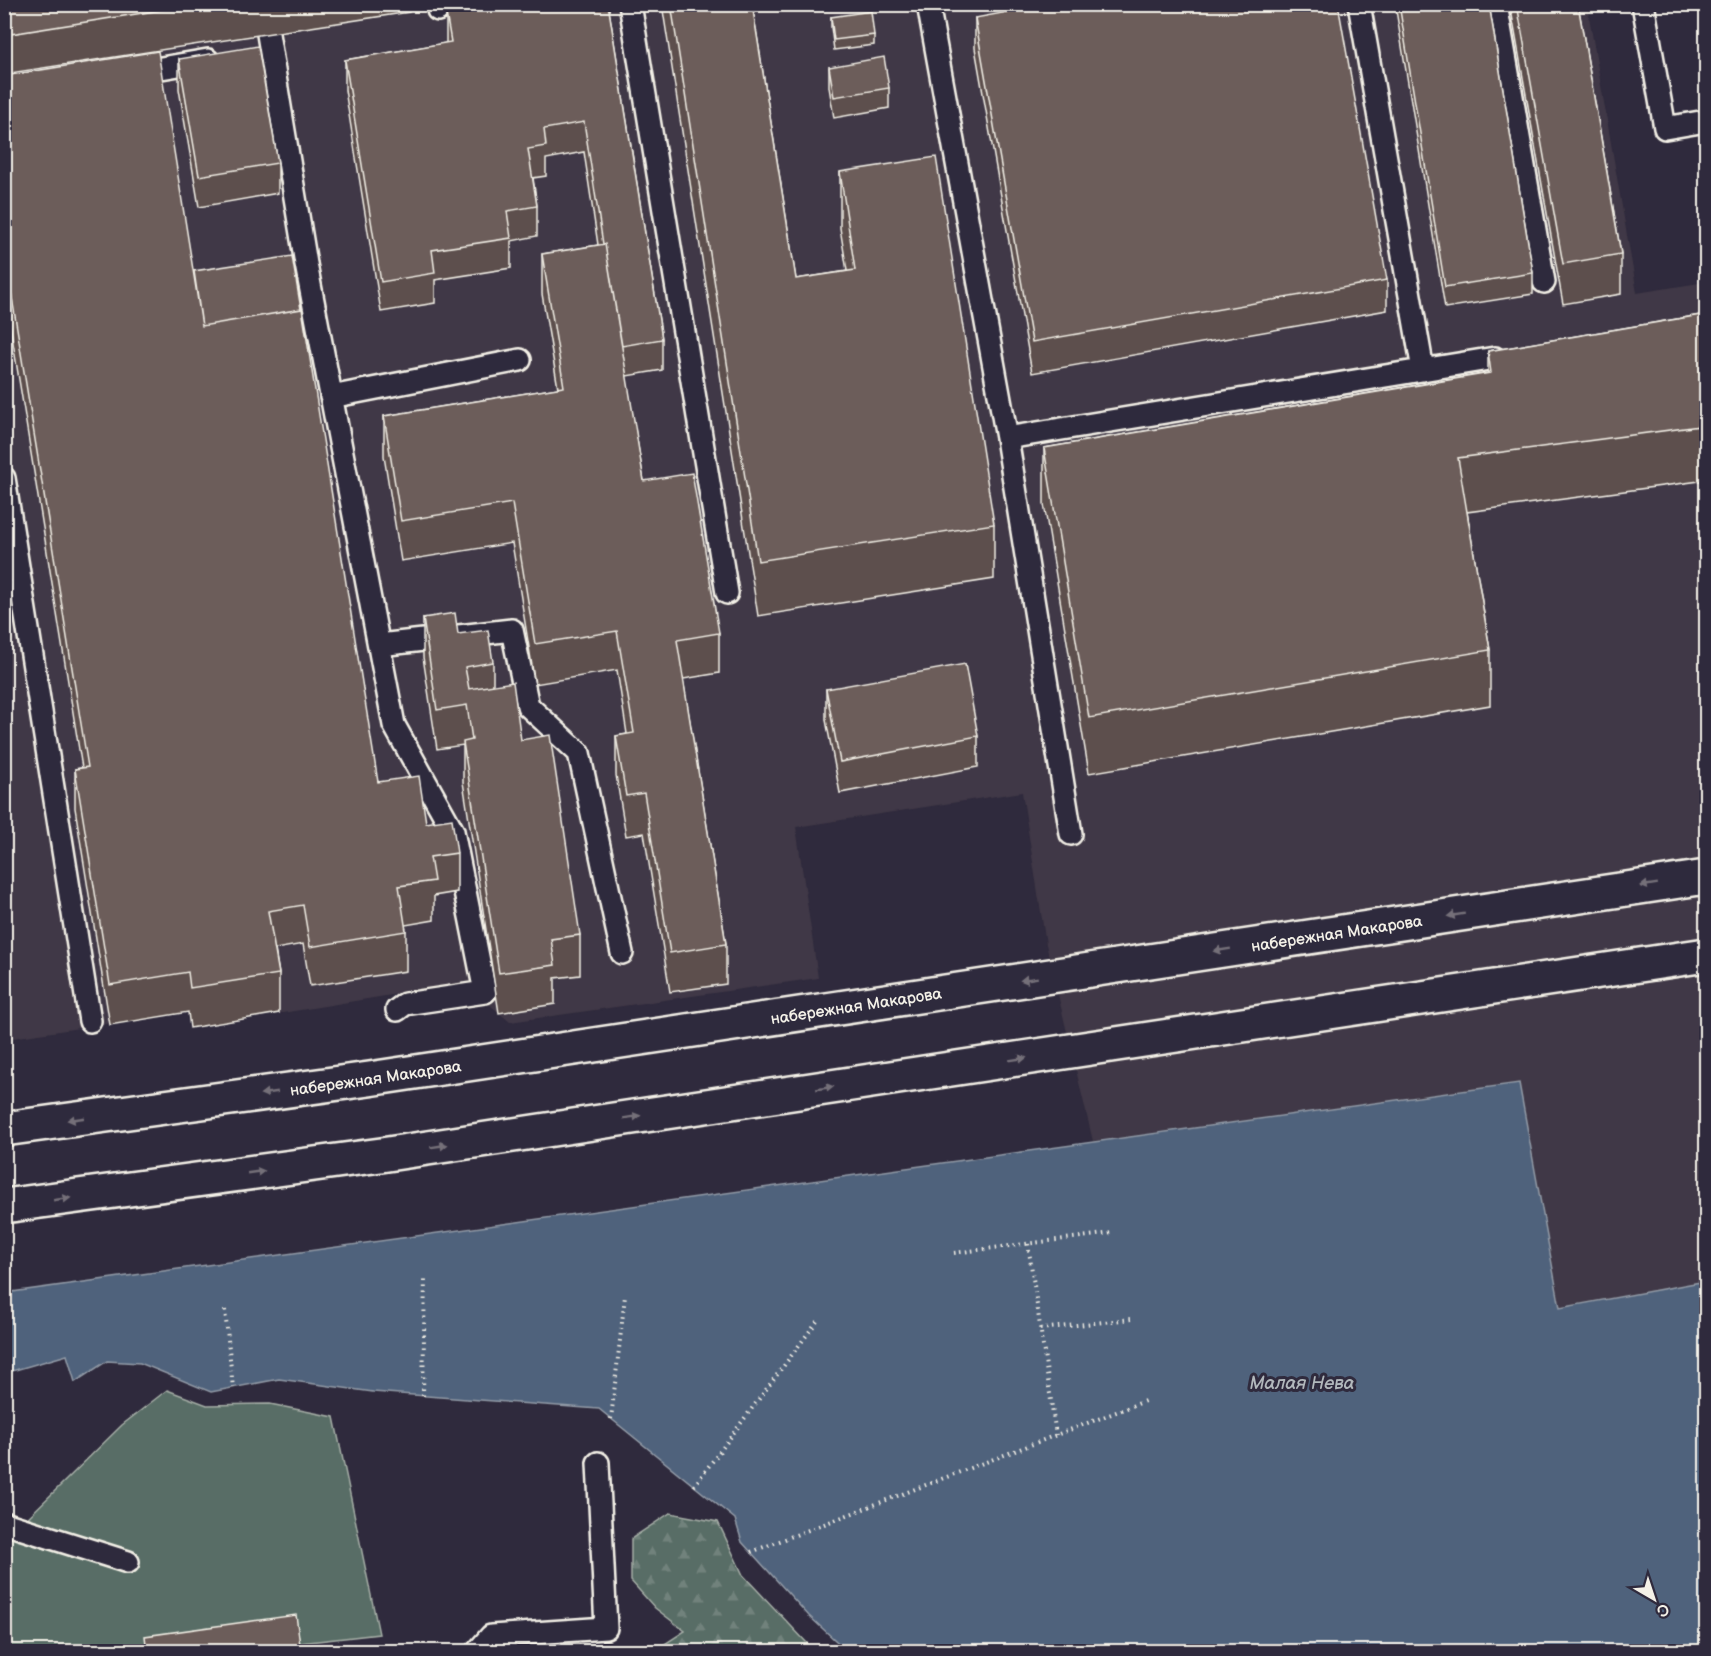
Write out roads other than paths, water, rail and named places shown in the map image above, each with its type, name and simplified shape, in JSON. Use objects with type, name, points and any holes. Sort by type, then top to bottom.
[{"type":"main road","name":"набережная Макарова","points":[[4,1129],[369,1079],[1707,877]]},
{"type":"main road","points":[[4,1206],[381,1155],[1707,955]]},
{"type":"lane","points":[[630,4],[727,593]]},
{"type":"lane","points":[[927,4],[1007,438],[1071,834]]},
{"type":"lane","points":[[1359,4],[1423,370]]},
{"type":"lane","points":[[1496,4],[1544,282]]},
{"type":"lane","points":[[1643,4],[1665,128],[1707,121]]},
{"type":"lane","points":[[248,54],[270,42],[306,264],[394,725],[453,831],[485,992],[405,1004],[397,1010]]},
{"type":"lane","points":[[109,78],[225,58]]},
{"type":"lane","points":[[1007,438],[1495,358]]},
{"type":"lane","points":[[331,397],[520,360]]},
{"type":"lane","points":[[4,478],[90,1021]]},
{"type":"lane","points":[[379,645],[512,630],[528,706],[579,753],[622,953]]},
{"type":"lane","points":[[477,1652],[491,1636],[606,1628],[598,1463]]},
{"type":"lane","points":[[4,1523],[128,1562]]},
{"type":"water","name":"Малая Нева","points":[[1519,1083],[1560,1308],[1706,1281],[1706,1651],[847,1651],[809,1616],[742,1542],[735,1519],[599,1409],[373,1392],[279,1379],[211,1392],[140,1363],[107,1361],[75,1382],[67,1355],[5,1373],[5,1293]]}]
